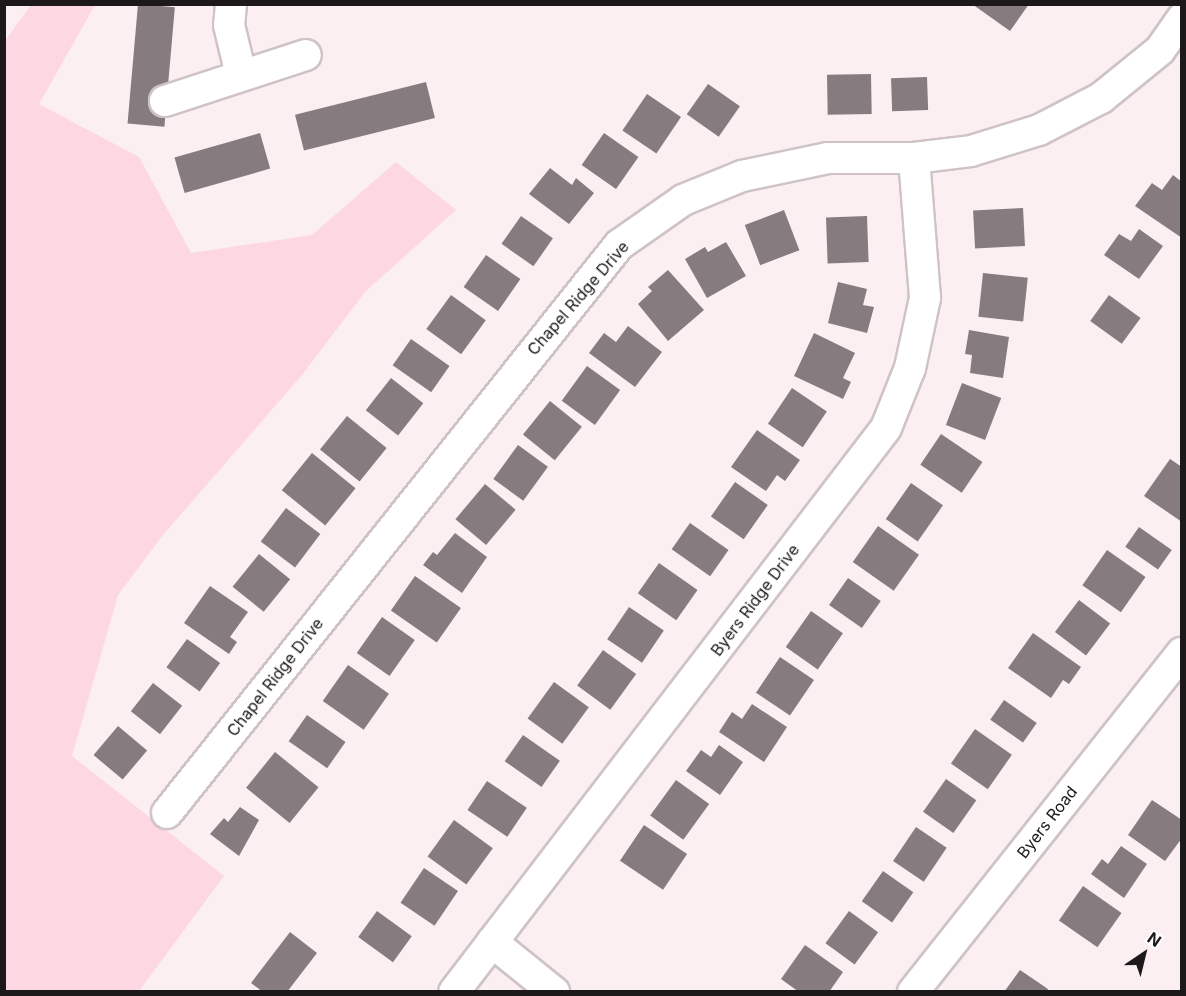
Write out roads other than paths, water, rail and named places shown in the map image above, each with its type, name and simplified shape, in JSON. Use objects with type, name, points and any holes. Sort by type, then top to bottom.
[{"type":"street","points":[[231,4],[229,25],[241,75]]},
{"type":"street","name":"Chapel Ridge Drive","points":[[167,813],[619,245],[682,200],[742,176],[828,158],[914,158],[971,151],[1039,130],[1101,98],[1160,50],[1182,18]]},
{"type":"street","points":[[165,101],[306,55]]},
{"type":"street","name":"Byers Ridge Drive","points":[[454,992],[886,428],[910,368],[925,298],[914,158]]},
{"type":"street","name":"Byers Road","points":[[913,992],[1182,653]]},
{"type":"street","points":[[492,942],[554,992]]}]
